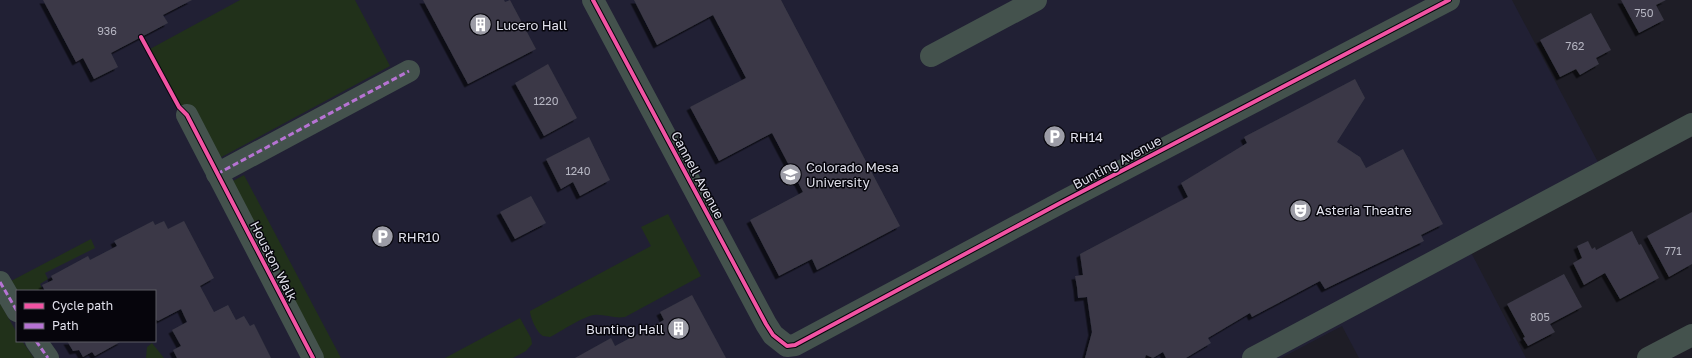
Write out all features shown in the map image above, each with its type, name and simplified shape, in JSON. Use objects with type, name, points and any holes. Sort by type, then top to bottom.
[{"type":"street","name":"Cannell Avenue","points":[[593,0],[766,324],[773,335],[780,342],[787,346],[795,345]]},
{"type":"street","points":[[931,56],[1036,0]]},
{"type":"street","name":"Bunting Avenue","points":[[795,345],[1062,202],[1449,0]]},
{"type":"street","points":[[217,174],[409,71]]},
{"type":"street","name":"Houston Walk","points":[[187,115],[313,358]]},
{"type":"street","points":[[1253,358],[1692,124]]},
{"type":"street","points":[[0,282],[16,309]]},
{"type":"street","points":[[1648,358],[1692,335]]},
{"type":"street","points":[[37,342],[48,358]]},
{"type":"shaded area","name":"Colorado Mesa University","points":[[0,0],[1512,0],[1599,164],[1463,237],[1526,358],[1359,358],[1342,326],[1281,358],[0,358]]},
{"type":"green space","points":[[240,0],[355,0],[390,66],[216,160],[185,115],[150,49]]},
{"type":"green space","points":[[244,175],[341,358],[321,358],[229,183]]},
{"type":"green space","points":[[668,214],[701,276],[625,317],[594,315],[578,321],[550,337],[543,336],[538,332],[534,325],[530,311],[651,246],[641,227]]},
{"type":"green space","points":[[91,239],[95,248],[45,273],[48,279],[40,284],[43,290],[16,290],[11,281]]},
{"type":"green space","points":[[0,303],[16,331],[16,342],[23,342],[34,358],[0,358]]},
{"type":"green space","points":[[520,318],[531,338],[532,344],[526,351],[513,358],[445,358]]},
{"type":"green space","points":[[152,343],[164,358],[146,358],[147,347]]},
{"type":"building","points":[[43,0],[192,0],[163,15],[168,23],[111,53],[118,67],[94,79],[83,58],[76,62]]},
{"type":"building","name":"Lucero Hall","points":[[423,0],[504,0],[505,2],[510,0],[536,49],[468,84]]},
{"type":"building","points":[[634,0],[781,0],[900,226],[817,270],[812,259],[779,276],[750,220],[803,192],[772,133],[719,161],[690,107],[746,78],[713,15],[657,45]]},
{"type":"building","points":[[1621,0],[1666,0],[1656,5],[1664,20],[1639,33]]},
{"type":"building","points":[[1591,13],[1611,50],[1596,58],[1599,64],[1580,75],[1576,69],[1560,77],[1540,40]]},
{"type":"building","points":[[548,64],[577,118],[544,136],[515,83]]},
{"type":"building","name":"Asteria Theatre","points":[[1355,79],[1365,98],[1337,142],[1360,157],[1366,168],[1403,149],[1443,224],[1421,235],[1424,241],[1325,289],[1320,281],[1252,317],[1250,313],[1208,338],[1211,343],[1186,358],[1166,358],[1163,352],[1153,358],[1146,355],[1145,358],[1085,358],[1092,332],[1087,297],[1078,298],[1075,276],[1083,275],[1080,254],[1188,197],[1181,183],[1247,143],[1244,137]]},
{"type":"building","points":[[589,137],[610,180],[580,196],[573,182],[561,189],[546,159]]},
{"type":"building","points":[[531,196],[546,223],[515,239],[500,212]]},
{"type":"building","points":[[1692,212],[1692,264],[1669,277],[1647,236]]},
{"type":"building","points":[[153,221],[155,225],[164,221],[168,229],[184,221],[214,278],[200,286],[214,312],[228,305],[236,320],[244,316],[250,326],[254,324],[271,358],[177,358],[173,350],[181,346],[172,330],[187,322],[181,309],[158,321],[156,320],[156,290],[44,290],[42,285],[53,280],[51,276],[88,256],[90,260],[117,246],[114,241]]},
{"type":"building","points":[[1632,231],[1639,245],[1641,244],[1659,278],[1620,299],[1605,273],[1584,285],[1573,263],[1582,258],[1577,246],[1588,241],[1592,249],[1595,247],[1596,250]]},
{"type":"building","points":[[1564,274],[1582,307],[1550,324],[1555,332],[1528,346],[1523,338],[1525,337],[1507,304]]},
{"type":"building","name":"Bunting Hall","points":[[692,295],[726,358],[575,358],[611,338],[615,346],[664,320],[660,312]]},
{"type":"building","points":[[68,342],[120,342],[95,356],[92,352],[83,357],[79,350],[73,351]]},
{"type":"marked path","points":[[217,174],[409,71]]},
{"type":"marked path","points":[[0,282],[16,309]]},
{"type":"marked path","points":[[37,342],[48,358]]},
{"type":"cycle path","points":[[593,0],[766,324],[773,335],[787,346],[795,345],[1062,202],[1449,0]]},
{"type":"cycle path","points":[[141,37],[179,107],[187,115],[313,358]]},
{"type":"place","name":"Lucero Hall","points":[[480,25]]},
{"type":"place","name":"RH14","points":[[1055,137]]},
{"type":"place","name":"Colorado Mesa University","points":[[791,174]]},
{"type":"place","name":"Asteria Theatre","points":[[1300,210]]},
{"type":"place","name":"RHR10","points":[[382,237]]},
{"type":"place","name":"Bunting Hall","points":[[679,329]]}]
